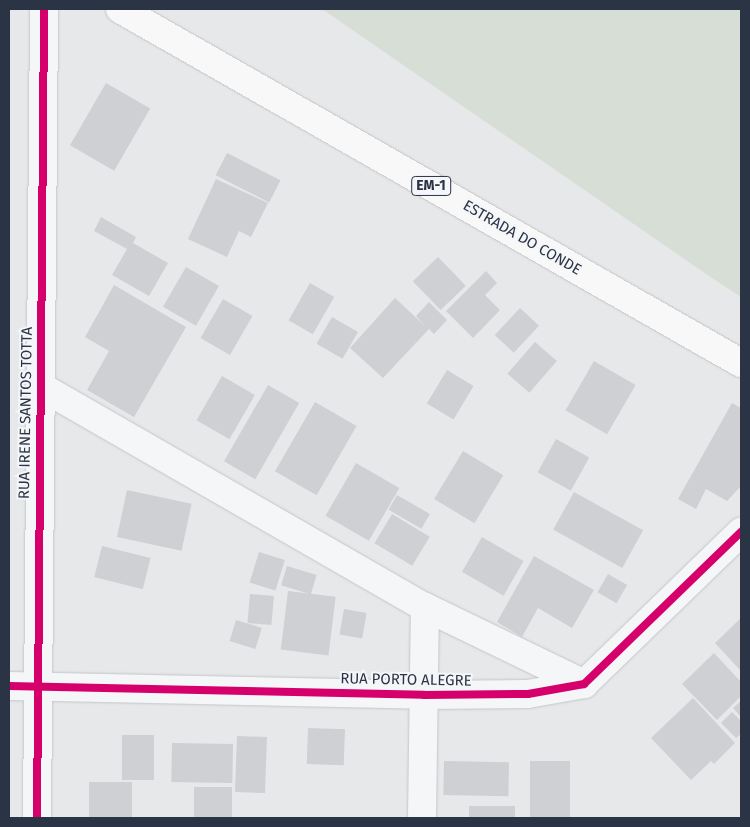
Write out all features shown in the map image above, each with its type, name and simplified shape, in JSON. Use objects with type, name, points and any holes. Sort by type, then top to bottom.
[{"type":"main road","name":"ESTRADA DO CONDE","points":[[120,9],[741,363]]},
{"type":"street","name":"RUA IRENE SANTOS TOTTA","points":[[37,818],[44,9]]},
{"type":"street","points":[[40,386],[424,607],[584,684],[741,532]]},
{"type":"street","points":[[422,818],[424,607]]},
{"type":"street","name":"RUA PORTO ALEGRE","points":[[9,686],[424,695],[528,694],[584,684]]},
{"type":"shaded area","points":[[322,9],[741,9],[741,297],[712,278]]},
{"type":"building","points":[[106,83],[150,108],[114,171],[70,145]]},
{"type":"building","points":[[227,153],[280,180],[269,203],[216,175]]},
{"type":"building","points":[[216,179],[268,203],[251,237],[239,231],[227,257],[188,239]]},
{"type":"building","points":[[101,217],[136,237],[133,243],[168,263],[149,296],[112,275],[127,249],[94,231]]},
{"type":"building","points":[[438,257],[466,286],[441,310],[413,281]]},
{"type":"building","points":[[186,267],[219,286],[196,326],[163,307]]},
{"type":"building","points":[[486,271],[497,283],[485,295],[500,310],[473,338],[446,311]]},
{"type":"building","points":[[310,283],[334,297],[313,334],[288,320]]},
{"type":"building","points":[[114,285],[186,327],[134,417],[87,390],[109,351],[85,337]]},
{"type":"building","points":[[395,298],[425,326],[416,316],[429,302],[447,320],[434,334],[429,329],[383,378],[350,348]]},
{"type":"building","points":[[223,299],[252,316],[230,355],[200,338]]},
{"type":"building","points":[[520,308],[539,326],[514,353],[495,335]]},
{"type":"building","points":[[332,317],[358,332],[342,359],[316,344]]},
{"type":"building","points":[[535,342],[557,361],[529,393],[507,374]]},
{"type":"building","points":[[594,361],[636,385],[607,434],[566,410]]},
{"type":"building","points":[[447,370],[474,386],[453,419],[427,403]]},
{"type":"building","points":[[222,376],[255,395],[229,439],[196,420]]},
{"type":"building","points":[[268,385],[299,403],[255,479],[224,461]]},
{"type":"building","points":[[315,402],[357,426],[317,495],[275,471]]},
{"type":"building","points":[[732,403],[741,408],[741,486],[727,501],[706,489],[696,509],[678,499]]},
{"type":"building","points":[[556,439],[589,457],[571,491],[538,472]]},
{"type":"building","points":[[463,451],[503,475],[474,523],[434,499]]},
{"type":"building","points":[[356,463],[399,488],[369,541],[326,516]]},
{"type":"building","points":[[127,490],[192,504],[182,551],[117,537]]},
{"type":"building","points":[[574,492],[643,530],[622,568],[553,530]]},
{"type":"building","points":[[397,495],[430,514],[421,529],[388,510]]},
{"type":"building","points":[[392,514],[430,537],[412,566],[374,543]]},
{"type":"building","points":[[482,537],[524,561],[504,596],[462,572]]},
{"type":"building","points":[[102,546],[151,558],[143,589],[94,577]]},
{"type":"building","points":[[259,552],[285,560],[275,590],[250,583]]},
{"type":"building","points":[[534,556],[594,590],[572,628],[538,608],[522,637],[497,622]]},
{"type":"building","points":[[287,566],[317,575],[311,594],[281,585]]},
{"type":"building","points":[[608,574],[627,585],[617,603],[598,592]]},
{"type":"building","points":[[288,591],[336,597],[328,655],[281,650]]},
{"type":"building","points":[[250,594],[274,596],[271,625],[247,623]]},
{"type":"building","points":[[344,609],[367,613],[362,639],[339,635]]},
{"type":"building","points":[[741,618],[741,671],[715,643]]},
{"type":"building","points":[[236,620],[262,628],[255,649],[230,641]]},
{"type":"building","points":[[714,653],[741,682],[741,696],[717,720],[682,684]]},
{"type":"building","points":[[693,698],[735,743],[714,764],[711,761],[691,780],[651,738]]},
{"type":"building","points":[[741,701],[741,717],[733,708]]},
{"type":"building","points":[[732,712],[741,721],[741,734],[736,738],[721,723]]},
{"type":"building","points":[[308,728],[345,729],[344,765],[307,764]]},
{"type":"building","points":[[122,735],[154,735],[154,780],[122,780]]},
{"type":"building","points":[[237,736],[267,737],[265,793],[235,792]]},
{"type":"building","points":[[172,743],[233,744],[232,783],[171,782]]},
{"type":"building","points":[[444,761],[509,762],[508,796],[443,795]]},
{"type":"building","points":[[530,761],[570,761],[570,818],[530,818]]},
{"type":"building","points":[[89,782],[132,782],[132,818],[89,818]]},
{"type":"building","points":[[194,787],[232,787],[232,818],[194,818]]},
{"type":"building","points":[[469,806],[515,806],[515,818],[469,818]]},
{"type":"cycle path","points":[[37,818],[44,9]]},
{"type":"cycle path","points":[[9,686],[424,695],[528,694],[584,684],[741,532]]}]
